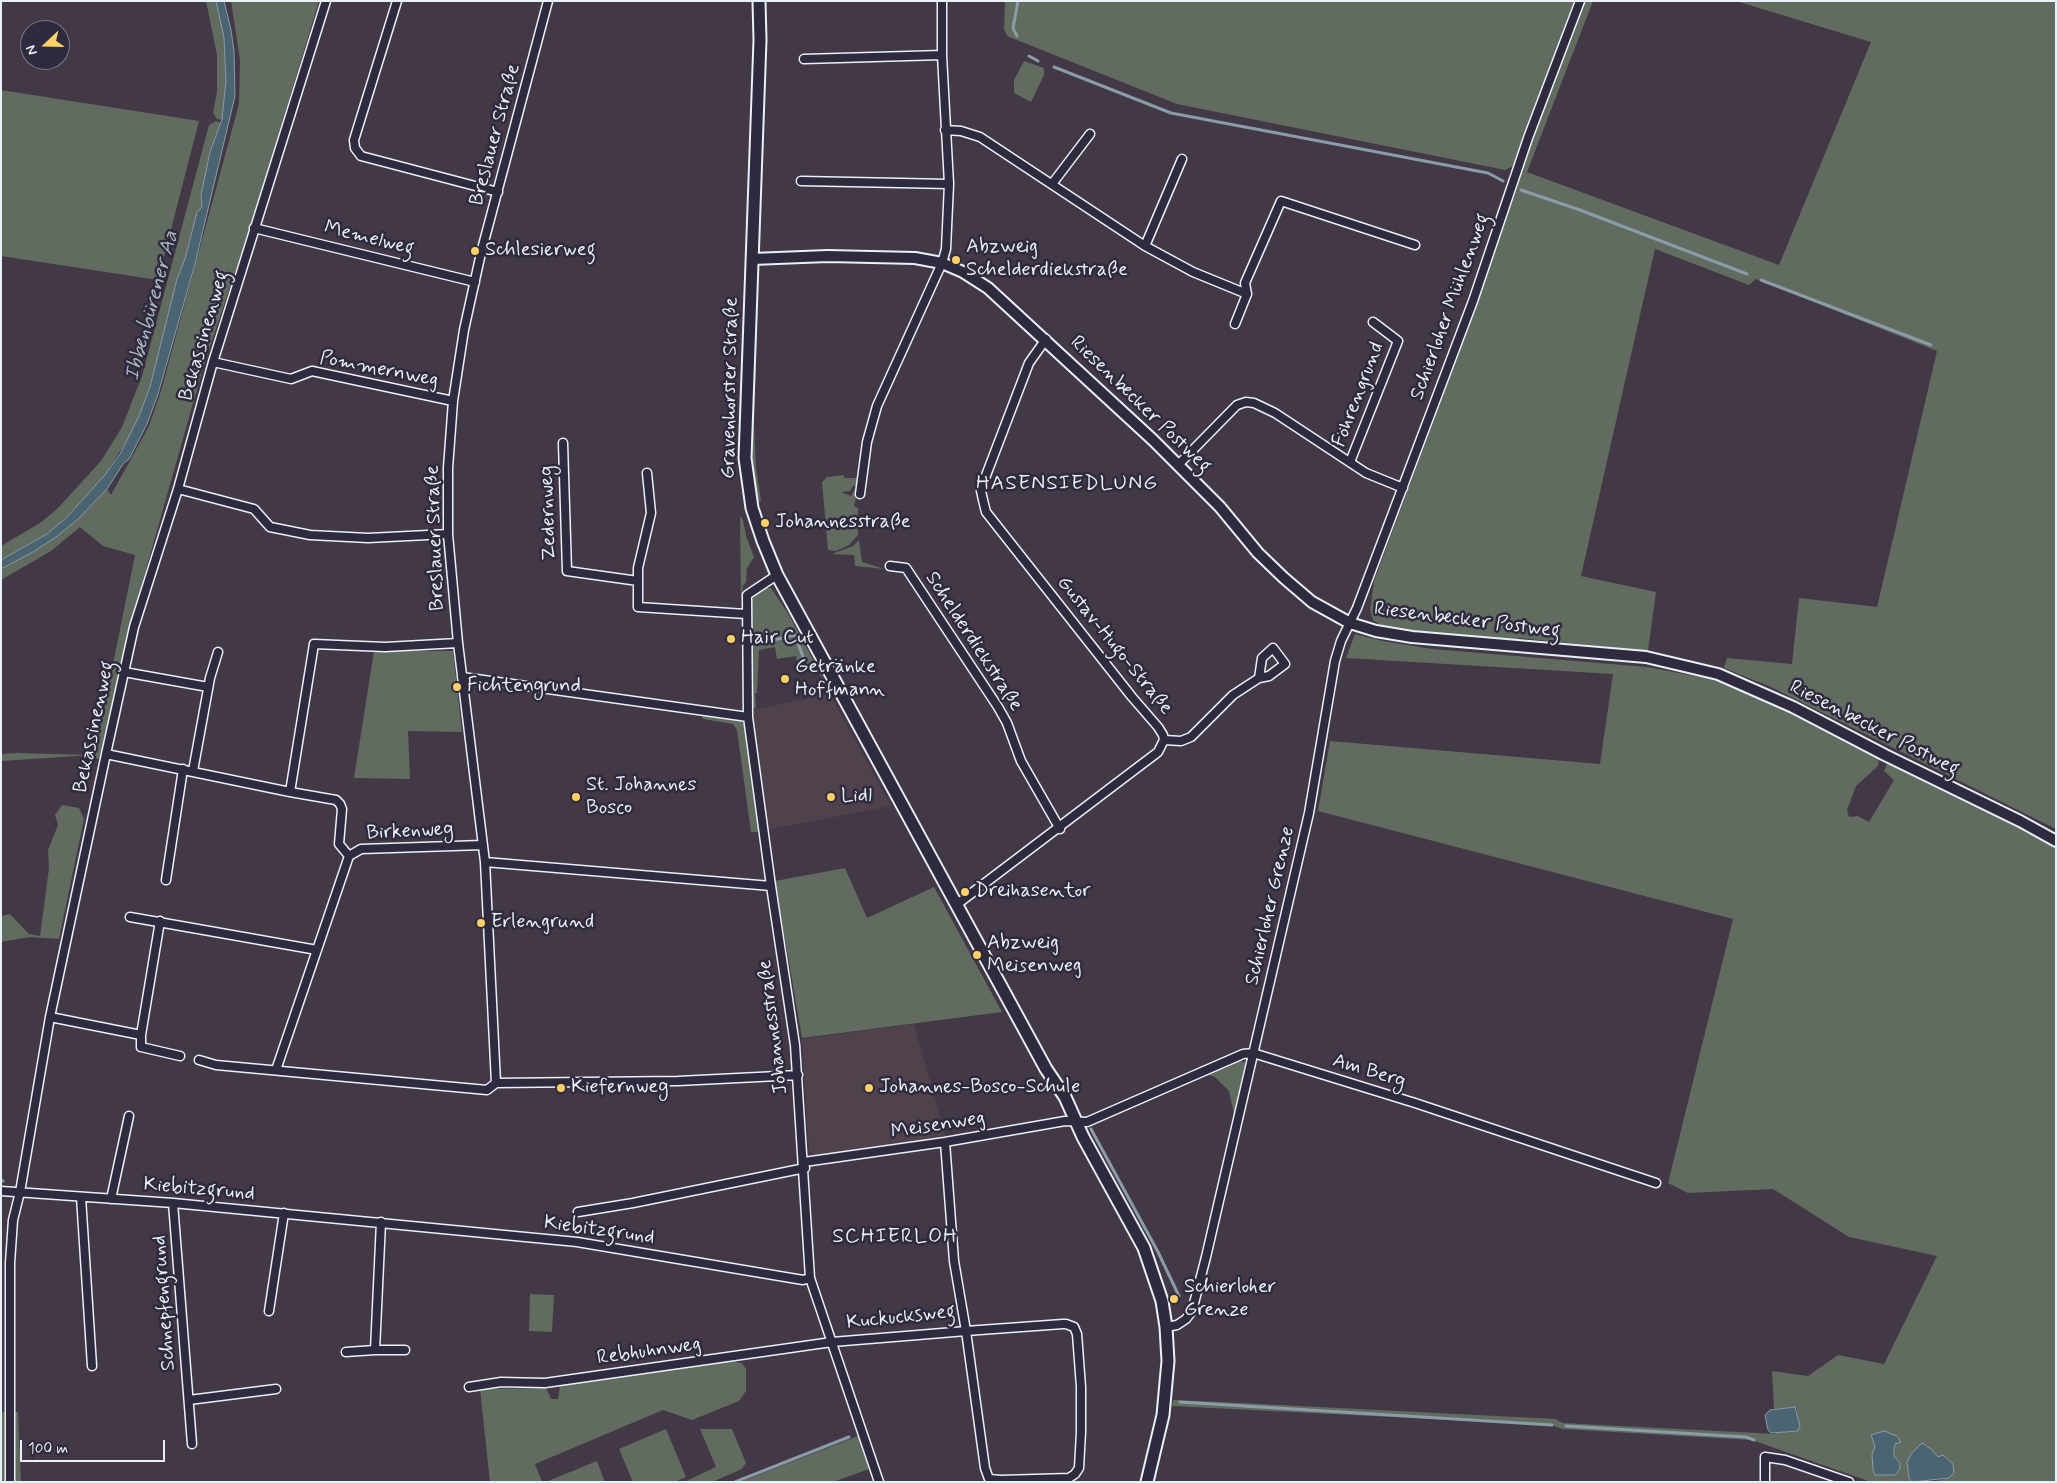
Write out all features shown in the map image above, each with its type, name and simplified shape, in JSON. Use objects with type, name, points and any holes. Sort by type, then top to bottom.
[{"type":"main road","name":"Gravenhorster Straße","points":[[759,1],[760,40],[745,458],[748,490],[757,526],[778,575],[1144,1248],[1162,1301],[1168,1361],[1164,1415],[1147,1482]]},
{"type":"street","name":"Bekassinenweg","points":[[10,1482],[10,1263],[13,1220],[20,1192],[50,1017],[106,754],[134,627],[178,489],[213,362],[254,228],[326,1]]},
{"type":"street","points":[[397,1],[354,140],[355,148],[361,156],[498,192]]},
{"type":"street","name":"Breslauer Straße","points":[[496,1083],[483,845],[458,644],[448,534],[448,468],[453,401],[464,330],[548,1]]},
{"type":"street","points":[[860,494],[868,442],[877,406],[942,263],[946,249],[949,184],[942,55],[942,1]]},
{"type":"street","name":"Schierloher Mühlenweg","points":[[1350,623],[1473,301],[1528,138],[1580,1]]},
{"type":"street","points":[[804,59],[942,55]]},
{"type":"street","points":[[945,130],[961,131],[980,137],[1146,246],[1193,272],[1247,294]]},
{"type":"street","points":[[1052,184],[1090,134]]},
{"type":"street","points":[[1146,246],[1182,159]]},
{"type":"street","points":[[801,181],[949,184]]},
{"type":"street","points":[[1235,324],[1247,294],[1245,283],[1282,201],[1415,245]]},
{"type":"street","name":"Memelweg","points":[[254,228],[476,282]]},
{"type":"street","name":"Riesenbecker Postweg","points":[[752,259],[887,257],[942,263],[988,288],[1046,339],[1178,465],[1220,507],[1258,553],[1284,578],[1312,602],[1350,623],[1376,631],[1412,636],[1646,657],[1718,674],[1793,707],[2056,841]]},
{"type":"street","name":"Föhrengrund","points":[[1350,462],[1398,341],[1373,322]]},
{"type":"street","name":"Gustav-Hugo-Straße","points":[[956,905],[1060,829],[1158,752],[1164,740],[1158,727],[1132,697],[986,512],[981,490],[985,478],[1029,362],[1046,339]]},
{"type":"street","name":"Pommernweg","points":[[213,362],[291,379],[312,371],[453,401]]},
{"type":"street","name":"Föhrengrund","points":[[1178,465],[1238,405],[1246,402],[1254,403],[1275,413],[1366,473],[1403,488]]},
{"type":"street","name":"Zedernweg","points":[[562,442],[567,571],[638,581]]},
{"type":"street","points":[[647,473],[651,512],[638,568],[638,607],[746,614]]},
{"type":"street","points":[[178,489],[254,509],[270,527],[310,535],[368,538],[448,534]]},
{"type":"street","name":"Schelderdiekstraße","points":[[890,566],[906,568],[998,707],[1007,723],[1021,761],[1060,829]]},
{"type":"street","name":"Johannesstraße","points":[[778,575],[749,592],[746,614],[748,717],[798,1075],[805,1166],[810,1278],[879,1482]]},
{"type":"street","name":"Schierloher Grenze","points":[[1166,1328],[1177,1325],[1186,1319],[1192,1311],[1309,813],[1335,661],[1341,641],[1350,623]]},
{"type":"street","points":[[290,792],[314,644],[385,647],[458,644]]},
{"type":"street","points":[[193,771],[208,687],[218,652]]},
{"type":"street","points":[[124,672],[208,687]]},
{"type":"street","points":[[462,677],[748,717]]},
{"type":"street","points":[[1164,740],[1181,741],[1191,737],[1222,705],[1259,678]]},
{"type":"street","points":[[106,754],[336,800],[342,809],[339,844],[349,856]]},
{"type":"street","points":[[166,880],[183,769]]},
{"type":"street","name":"Birkenweg","points":[[276,1070],[349,856],[361,849],[483,845]]},
{"type":"street","points":[[484,862],[771,886]]},
{"type":"street","points":[[130,917],[317,950]]},
{"type":"street","points":[[160,921],[140,1035],[140,1047],[180,1056]]},
{"type":"street","points":[[50,1017],[140,1035]]},
{"type":"street","points":[[1076,1121],[1087,1122],[1243,1054],[1253,1053]]},
{"type":"street","name":"Am Berg","points":[[1253,1053],[1415,1103],[1656,1183]]},
{"type":"street","points":[[199,1060],[216,1065],[487,1090],[496,1083],[678,1081],[798,1075]]},
{"type":"street","name":"Kiebitzgrund","points":[[111,1199],[129,1116]]},
{"type":"street","name":"Meisenweg","points":[[578,1212],[633,1204],[805,1166],[1076,1121]]},
{"type":"street","name":"Kuckucksweg","points":[[832,1342],[966,1331],[954,1261],[944,1142]]},
{"type":"street","name":"Kiebitzgrund","points":[[1,1191],[173,1203],[578,1242],[803,1280],[810,1278]]},
{"type":"street","points":[[81,1197],[92,1366]]},
{"type":"street","name":"Schnepfengrund","points":[[173,1203],[192,1444]]},
{"type":"street","points":[[269,1311],[284,1214]]},
{"type":"street","points":[[374,1350],[381,1222]]},
{"type":"street","points":[[1066,1324],[1074,1327],[1077,1334],[1081,1432],[1079,1468],[1075,1474],[1069,1478],[989,1479],[985,1468],[966,1331],[1066,1324]]},
{"type":"street","name":"Rebhuhnweg","points":[[469,1387],[501,1382],[546,1383],[832,1342]]},
{"type":"street","points":[[346,1352],[405,1350]]},
{"type":"street","points":[[188,1400],[276,1389]]},
{"type":"street","points":[[1764,1482],[1765,1457],[1785,1460],[1849,1482]]},
{"type":"shaded area","points":[[830,694],[891,806],[767,830],[752,710]]},
{"type":"shaded area","name":"Johannes-Bosco-Schule","points":[[914,1024],[946,1138],[817,1157],[809,1151],[802,1039]]},
{"type":"green space","points":[[206,1],[216,1],[224,38],[226,81],[222,120],[217,119],[213,113],[217,92],[217,55]]},
{"type":"green space","points":[[231,1],[319,1],[250,228],[205,361],[130,626],[100,759],[94,758],[135,555],[103,546],[80,527],[51,551],[1,580],[1,569],[56,537],[77,520],[107,489],[111,495],[149,426],[161,391],[239,104],[240,60]]},
{"type":"green space","points":[[1005,1],[1575,1],[1513,166],[1505,170],[1177,104],[1007,36],[1004,29]]},
{"type":"green space","points":[[1583,1],[1593,1],[1527,172],[1779,265],[1871,42],[1736,1],[2056,1],[2056,829],[1771,687],[1724,668],[1727,658],[1792,664],[1799,598],[1877,607],[1937,351],[1756,279],[1749,285],[1655,249],[1581,576],[1656,592],[1648,651],[1519,638],[1518,641],[1437,634],[1385,628],[1373,620],[1370,610],[1374,581],[1472,318],[1516,191],[1529,142]]},
{"type":"green space","points":[[1024,61],[1044,68],[1044,75],[1031,102],[1014,93],[1014,80]]},
{"type":"green space","points":[[1,90],[199,121],[158,280],[1,256]]},
{"type":"green space","points":[[216,121],[221,123],[210,152],[201,195],[202,207],[197,212],[185,259],[177,279],[150,387],[133,431],[104,476],[68,516],[47,534],[1,560],[1,546],[40,523],[57,509],[101,461],[122,427],[142,376],[209,125]]},
{"type":"green space","points":[[757,311],[754,425],[756,468],[761,501],[759,502],[755,485],[751,441]]},
{"type":"green space","points":[[844,475],[844,478],[855,478],[859,482],[859,485],[853,486],[850,491],[841,492],[851,496],[855,489],[858,490],[854,506],[858,508],[858,535],[849,545],[836,551],[828,550],[822,482],[827,477]]},
{"type":"green space","points":[[740,516],[743,520],[746,536],[754,557],[747,568],[741,602]]},
{"type":"green space","points":[[859,540],[862,562],[884,569],[855,566],[854,555],[832,554],[853,546]]},
{"type":"green space","points":[[766,588],[771,588],[789,615],[828,687],[818,671],[811,675],[810,667],[798,669],[796,656],[777,659],[775,647],[759,650],[757,693],[755,693],[756,708],[753,708],[750,607],[754,595]]},
{"type":"green space","points":[[1355,634],[1383,641],[1432,649],[1647,667],[1722,681],[1780,707],[1879,757],[1878,766],[1856,786],[1847,810],[1849,817],[1858,816],[1869,822],[1894,780],[1884,771],[1888,762],[2056,846],[2056,1482],[1931,1482],[1949,1478],[1931,1449],[1909,1478],[1912,1482],[1871,1482],[1752,1440],[1563,1429],[1551,1425],[1172,1406],[1173,1400],[1555,1419],[1563,1423],[1776,1434],[1776,1432],[1798,1431],[1797,1410],[1795,1407],[1774,1409],[1772,1371],[1808,1376],[1838,1355],[1884,1364],[1937,1256],[1849,1237],[1773,1189],[1688,1193],[1668,1183],[1733,919],[1318,811],[1330,741],[1600,764],[1613,674],[1346,658]],"holes":[[[1876,1433],[1895,1444],[1894,1456],[1900,1463],[1872,1455],[1875,1446],[1871,1435]]]},
{"type":"green space","points":[[374,651],[453,651],[462,732],[408,731],[410,779],[354,778]]},
{"type":"green space","points":[[702,716],[738,720],[746,724],[759,832],[751,832],[737,730],[733,724],[703,719]]},
{"type":"green space","points":[[1,754],[93,755],[1,761]]},
{"type":"green space","points":[[62,805],[79,808],[84,819],[59,939],[30,937],[1,942],[2,916],[10,914],[29,934],[40,936],[49,868],[48,850],[58,825],[55,815]]},
{"type":"green space","points":[[845,868],[867,918],[934,887],[1002,1012],[802,1038],[775,881]]},
{"type":"green space","points":[[1238,1061],[1245,1062],[1245,1066],[1234,1114],[1229,1091],[1215,1077],[1209,1075],[1199,1077]]},
{"type":"green space","points":[[530,1294],[554,1295],[552,1332],[529,1331]]},
{"type":"green space","points":[[724,1360],[742,1363],[746,1369],[746,1391],[739,1401],[692,1420],[663,1410],[535,1464],[542,1482],[490,1482],[480,1389],[546,1388],[551,1399],[558,1399],[560,1386],[569,1383]]},
{"type":"green space","points":[[1,1412],[18,1412],[21,1482],[1,1482]]},
{"type":"green space","points":[[666,1429],[686,1477],[675,1482],[633,1482],[619,1449]]},
{"type":"green space","points":[[700,1429],[732,1429],[746,1463],[742,1469],[712,1482],[684,1482],[716,1467]]},
{"type":"green space","points":[[858,1436],[869,1469],[833,1482],[740,1482]]},
{"type":"green space","points":[[597,1461],[605,1482],[548,1481]]},
{"type":"water","points":[[216,1],[224,1],[231,30],[234,51],[235,96],[195,264],[158,394],[147,424],[129,459],[123,464],[107,489],[77,520],[33,552],[1,569],[1,560],[47,534],[68,516],[104,476],[120,454],[139,416],[150,387],[177,279],[185,259],[197,212],[202,207],[201,195],[210,152],[222,119],[226,81],[224,38]]},
{"type":"water","points":[[1795,1407],[1800,1426],[1798,1431],[1771,1433],[1768,1430],[1765,1415],[1770,1410]]},
{"type":"water","points":[[1884,1431],[1897,1436],[1901,1442],[1895,1444],[1894,1456],[1900,1463],[1900,1469],[1895,1475],[1875,1475],[1873,1470],[1872,1455],[1875,1446],[1871,1435]]},
{"type":"water","points":[[1922,1443],[1938,1457],[1943,1455],[1953,1464],[1954,1473],[1949,1478],[1912,1482],[1909,1478],[1907,1462],[1911,1454]]},
{"type":"waterway","points":[[1017,36],[1013,28],[1018,1]]},
{"type":"waterway","points":[[1029,56],[1038,61]]},
{"type":"waterway","points":[[1054,67],[1171,113],[1488,173],[1503,181]]},
{"type":"waterway","points":[[1521,190],[1580,210],[1747,274]]},
{"type":"waterway","points":[[1761,280],[1931,345]]},
{"type":"waterway","points":[[769,641],[795,635],[805,662]]},
{"type":"waterway","points":[[1091,1129],[1158,1252],[1179,1296]]},
{"type":"waterway","points":[[1180,1402],[1552,1425]]},
{"type":"waterway","points":[[1566,1426],[1746,1437],[1754,1440]]},
{"type":"waterway","points":[[735,1482],[849,1437]]},
{"type":"place","name":"Schlesierweg","points":[[475,251]]},
{"type":"place","name":"Abzweig Schelderdiekstraße","points":[[956,260]]},
{"type":"place","name":"Johannesstraße","points":[[765,523]]},
{"type":"place","name":"Hair Cut","points":[[731,639]]},
{"type":"place","name":"Getränke Hoffmann","points":[[785,679]]},
{"type":"place","name":"Fichtengrund","points":[[457,687]]},
{"type":"place","name":"St. Johannes Bosco","points":[[576,797]]},
{"type":"place","name":"Lidl","points":[[831,797]]},
{"type":"place","name":"Dreihasentor","points":[[965,892]]},
{"type":"place","name":"Erlengrund","points":[[481,923]]},
{"type":"place","name":"Abzweig Meisenweg","points":[[977,955]]},
{"type":"place","name":"Kiefernweg","points":[[561,1088]]},
{"type":"place","name":"Johannes-Bosco-Schule","points":[[869,1088]]},
{"type":"place","name":"Schierloher Grenze","points":[[1174,1299]]},
{"type":"district","name":"HASENSIEDLUNG","points":[[1067,485]]},
{"type":"district","name":"SCHIERLOH","points":[[895,1238]]},
{"type":"water label","name":"Ibbenbürener Aa","points":[[153,306]]}]
